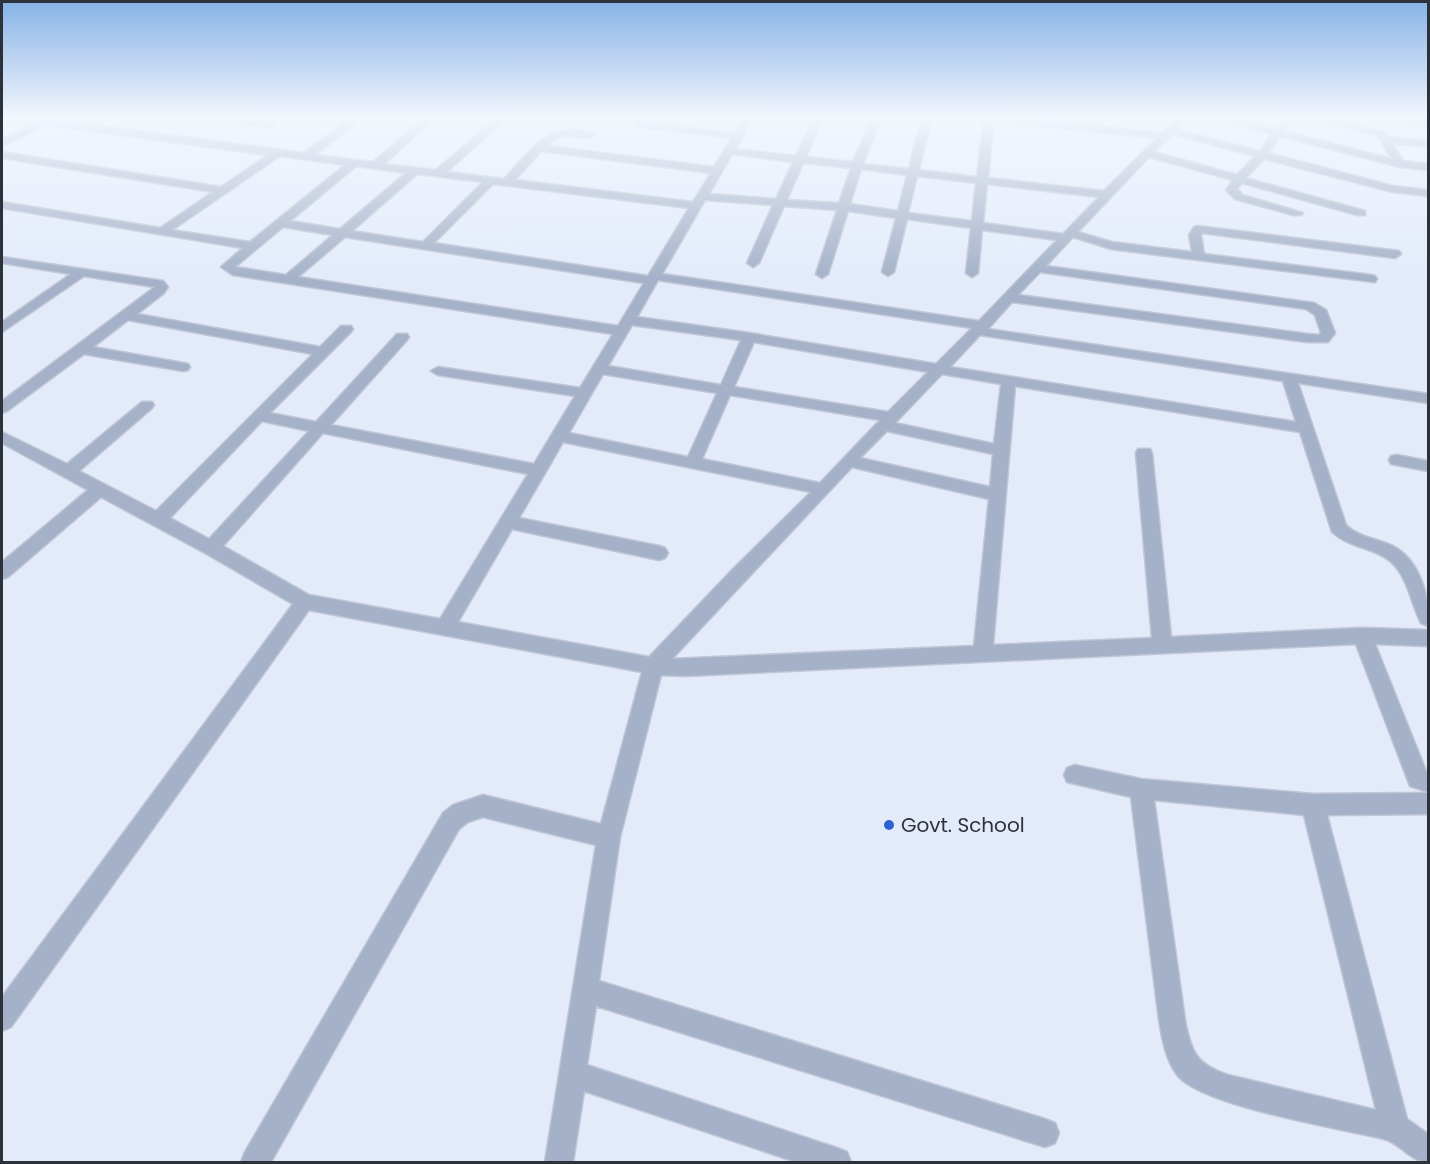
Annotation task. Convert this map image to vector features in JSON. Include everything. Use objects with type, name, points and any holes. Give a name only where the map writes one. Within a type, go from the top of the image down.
[{"type":"street","points":[[98,170],[222,190]]},
{"type":"street","points":[[163,231],[252,170]]},
{"type":"street","points":[[345,170],[250,246],[227,269],[625,325],[749,337],[1305,428]]},
{"type":"street","points":[[289,279],[415,170]]},
{"type":"street","points":[[418,170],[507,182],[699,201],[780,202],[845,207],[1371,279]]},
{"type":"street","points":[[439,173],[442,170]]},
{"type":"street","points":[[507,182],[518,170]]},
{"type":"street","points":[[445,627],[717,171],[712,170]]},
{"type":"street","points":[[753,263],[793,170]]},
{"type":"street","points":[[822,274],[856,170]]},
{"type":"street","points":[[897,170],[1107,195]]},
{"type":"street","points":[[972,273],[982,170]]},
{"type":"street","points":[[559,1162],[609,837],[653,666],[738,575],[824,489],[848,461],[980,328],[1131,170]]},
{"type":"street","points":[[1208,170],[1361,213]]},
{"type":"street","points":[[1247,170],[1231,190],[1235,195],[1297,213]]},
{"type":"street","points":[[1321,170],[1393,189],[1428,193]]},
{"type":"street","points":[[888,273],[913,172]]},
{"type":"street","points":[[425,246],[490,180]]},
{"type":"street","points":[[2,205],[250,246]]},
{"type":"street","points":[[278,223],[653,278],[1428,398]]},
{"type":"street","points":[[1199,257],[1195,235],[1198,229],[1395,254]]},
{"type":"street","points":[[2,260],[159,284],[162,287],[2,408]]},
{"type":"street","points":[[1009,298],[1307,338],[1323,339],[1328,333],[1321,314],[1309,306],[1037,268]]},
{"type":"street","points":[[2,328],[82,272]]},
{"type":"street","points":[[126,316],[323,352]]},
{"type":"street","points":[[158,520],[346,329]]},
{"type":"street","points":[[211,548],[402,337]]},
{"type":"street","points":[[693,463],[749,337]]},
{"type":"street","points":[[82,349],[183,367]]},
{"type":"street","points":[[598,369],[726,389],[887,421],[1002,451]]},
{"type":"street","points":[[438,371],[584,393]]},
{"type":"street","points":[[1289,377],[1338,528],[1347,536],[1382,548],[1401,560],[1428,618]]},
{"type":"street","points":[[983,654],[1008,381]]},
{"type":"street","points":[[68,472],[147,405]]},
{"type":"street","points":[[259,416],[538,470]]},
{"type":"street","points":[[2,436],[211,548],[305,602],[653,666],[685,668],[1362,636],[1428,638]]},
{"type":"street","points":[[558,436],[824,489]]},
{"type":"street","points":[[1144,453],[1162,646]]},
{"type":"street","points":[[1397,460],[1428,466]]},
{"type":"street","points":[[848,461],[998,495]]},
{"type":"street","points":[[2,572],[100,489]]},
{"type":"street","points":[[507,522],[658,553]]},
{"type":"street","points":[[2,1018],[305,602]]},
{"type":"street","points":[[1075,775],[1141,789],[1313,805],[1425,793],[1362,636]]},
{"type":"street","points":[[1141,789],[1172,1020],[1178,1050],[1186,1067],[1201,1080],[1228,1089],[1395,1128],[1428,1150]]},
{"type":"street","points":[[1313,805],[1395,1128]]},
{"type":"street","points":[[255,1162],[451,821],[461,813],[483,806],[609,837]]},
{"type":"street","points":[[586,990],[1045,1133]]},
{"type":"street","points":[[573,1074],[795,1156],[837,1162]]},
{"type":"place","name":"Govt. School","points":[[889,825]]}]
